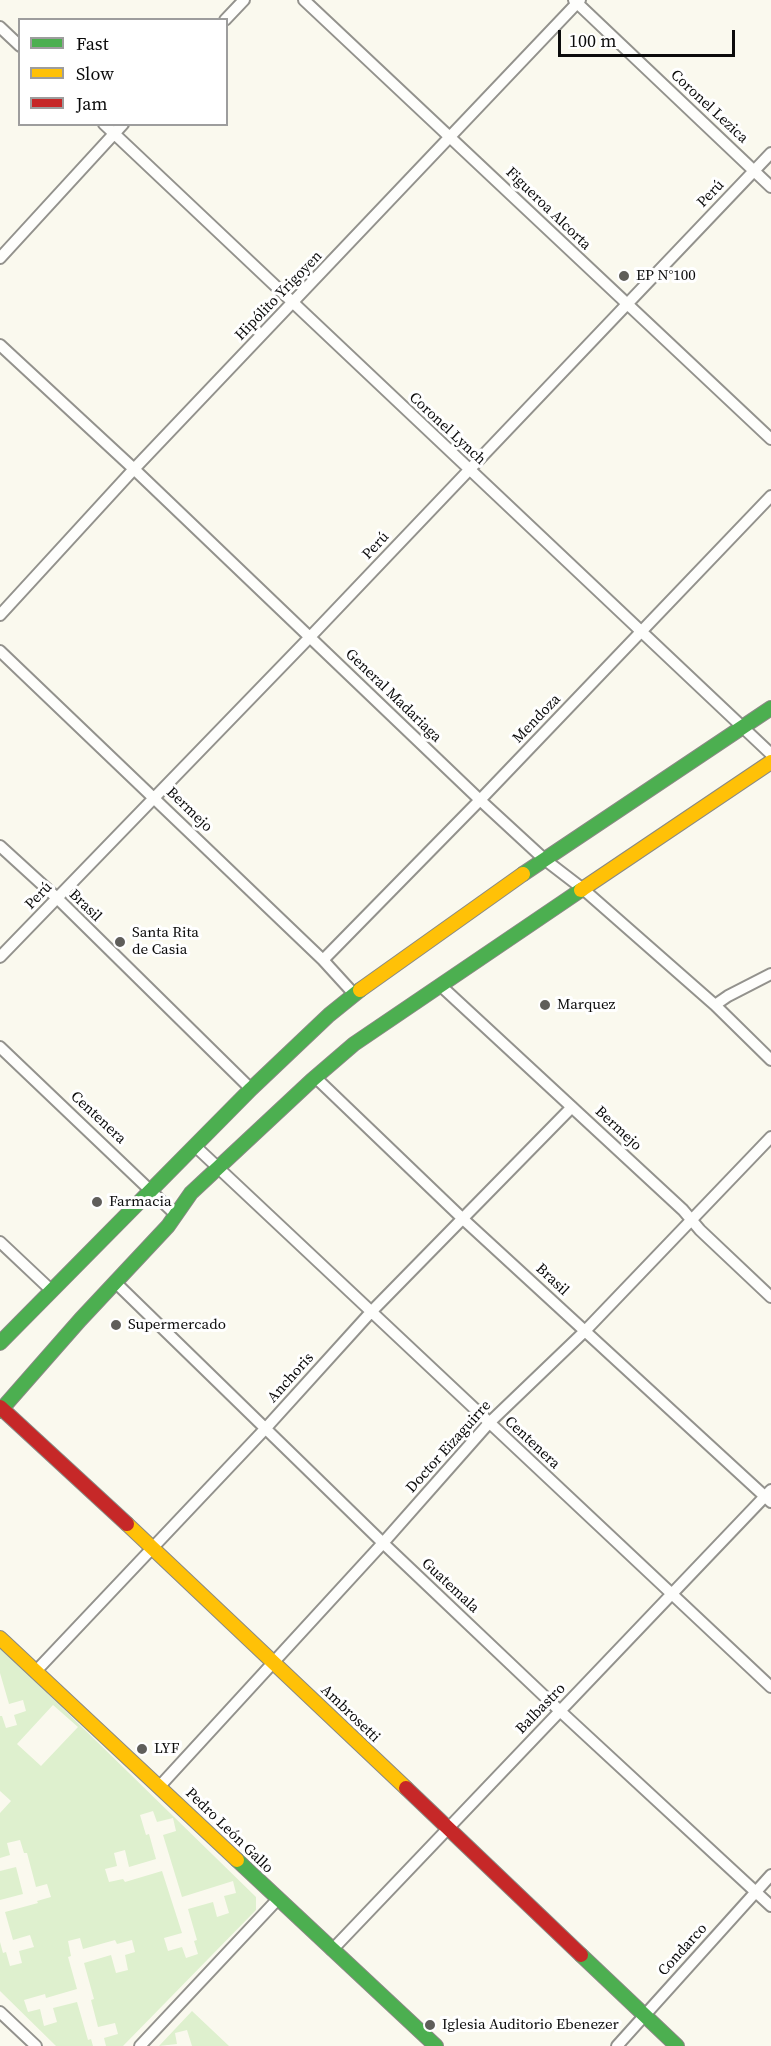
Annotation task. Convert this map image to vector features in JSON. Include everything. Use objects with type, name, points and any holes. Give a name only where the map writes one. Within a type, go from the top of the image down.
[{"type":"main road","points":[[0,1343],[251,1089],[354,994],[544,859],[771,708]]},
{"type":"main road","points":[[1,1408],[168,1226],[174,1213],[315,1077],[354,1044],[771,762]]},
{"type":"main road","name":"Ambrosetti","points":[[1,1408],[152,1547],[677,2046]]},
{"type":"main road","name":"Pedro León Gallo","points":[[0,1638],[436,2046]]},
{"type":"street","points":[[227,18],[244,0]]},
{"type":"street","name":"Figueroa Alcorta","points":[[304,0],[771,439]]},
{"type":"street","name":"Hipólito Yrigoyen","points":[[0,615],[577,1]]},
{"type":"street","name":"Coronel Lezica","points":[[577,1],[771,187]]},
{"type":"street","points":[[0,27],[18,44]]},
{"type":"street","name":"Coronel Lynch","points":[[106,126],[771,754]]},
{"type":"street","points":[[0,258],[121,126]]},
{"type":"street","name":"Perú","points":[[0,957],[310,637],[771,153]]},
{"type":"street","name":"General Madariaga","points":[[0,345],[480,800],[544,859],[583,889],[715,1005],[771,1060]]},
{"type":"street","name":"Mendoza","points":[[323,960],[480,800],[771,496]]},
{"type":"street","name":"Bermejo","points":[[0,651],[323,960],[354,994]]},
{"type":"street","name":"Brasil","points":[[0,846],[57,898],[251,1089]]},
{"type":"street","points":[[715,1005],[771,974]]},
{"type":"street","name":"Bermejo","points":[[441,986],[683,1210],[771,1297]]},
{"type":"street","name":"Centenera","points":[[0,1047],[174,1213]]},
{"type":"street","name":"Brasil","points":[[315,1077],[463,1219],[769,1496]]},
{"type":"street","name":"Anchoris","points":[[36,1671],[265,1429],[371,1312],[572,1107]]},
{"type":"street","name":"Doctor Eizaguirre","points":[[159,1787],[383,1544],[489,1423],[585,1331],[771,1137]]},
{"type":"street","name":"Centenera","points":[[195,1146],[771,1687]]},
{"type":"street","points":[[0,1242],[51,1290]]},
{"type":"street","name":"Guatemala","points":[[115,1282],[383,1544],[771,1906]]},
{"type":"street","name":"Balbastro","points":[[332,1950],[671,1593],[769,1496]]},
{"type":"street","name":"Condarco","points":[[617,2046],[771,1875]]},
{"type":"street","points":[[140,2046],[278,1900]]},
{"type":"street","points":[[0,2012],[36,2046]]},
{"type":"green space","points":[[0,1647],[256,1897],[256,1910],[123,2046],[106,2046],[104,2038],[118,2034],[115,2023],[98,2027],[91,2000],[94,1999],[84,1963],[111,1955],[116,1973],[128,1970],[125,1955],[135,1952],[132,1940],[117,1944],[115,1940],[83,1949],[80,1938],[68,1941],[71,1956],[68,1957],[77,1989],[46,1998],[45,1994],[24,2000],[28,2012],[40,2009],[44,2026],[57,2022],[53,2008],[77,2002],[88,2040],[91,2039],[93,2046],[56,2046],[0,1991],[0,1942],[10,1966],[22,1963],[19,1951],[34,1947],[30,1935],[13,1940],[5,1912],[51,1897],[47,1884],[36,1887],[27,1853],[24,1853],[20,1840],[7,1843],[10,1855],[0,1858],[0,1813],[11,1801],[0,1791],[0,1716],[6,1728],[17,1725],[14,1715],[26,1711],[23,1700],[9,1704],[0,1673]],"holes":[[[53,1705],[78,1727],[41,1766],[17,1744]],[[153,1811],[157,1822],[173,1818],[176,1831],[163,1835],[182,1897],[233,1881],[236,1893],[224,1896],[229,1913],[217,1917],[213,1902],[188,1909],[197,1940],[194,1941],[198,1954],[186,1958],[182,1947],[168,1951],[164,1938],[182,1933],[162,1871],[125,1882],[123,1879],[109,1882],[105,1869],[117,1866],[114,1853],[125,1850],[129,1867],[156,1859],[149,1834],[146,1835],[140,1815]]]},
{"type":"green space","points":[[16,1867],[23,1894],[0,1900],[0,1871]]},
{"type":"green space","points":[[192,2011],[229,2046],[192,2046],[187,2030],[175,2033],[177,2044],[159,2046]]},
{"type":"traffic: fast","points":[[523,874],[771,708]]},
{"type":"traffic: fast","points":[[0,1411],[80,1320],[168,1226],[191,1193],[311,1081],[354,1044],[581,890]]},
{"type":"traffic: fast","points":[[0,1343],[251,1089],[329,1015],[360,990]]},
{"type":"traffic: fast","points":[[237,1860],[436,2046]]},
{"type":"traffic: fast","points":[[581,1955],[677,2046]]},
{"type":"traffic: slow","points":[[581,890],[771,762]]},
{"type":"traffic: slow","points":[[360,990],[523,874]]},
{"type":"traffic: slow","points":[[127,1524],[406,1788]]},
{"type":"traffic: slow","points":[[0,1638],[237,1860]]},
{"type":"traffic: jam","points":[[0,1407],[127,1524]]},
{"type":"traffic: jam","points":[[406,1788],[581,1955]]},
{"type":"place","name":"EP N°100","points":[[624,276]]},
{"type":"place","name":"Santa Rita de Casia","points":[[120,942]]},
{"type":"place","name":"Marquez","points":[[545,1005]]},
{"type":"place","name":"Farmacia","points":[[97,1202]]},
{"type":"place","name":"Supermercado","points":[[116,1325]]},
{"type":"place","name":"LYF","points":[[142,1749]]},
{"type":"place","name":"Iglesia Auditorio Ebenezer","points":[[430,2025]]}]
